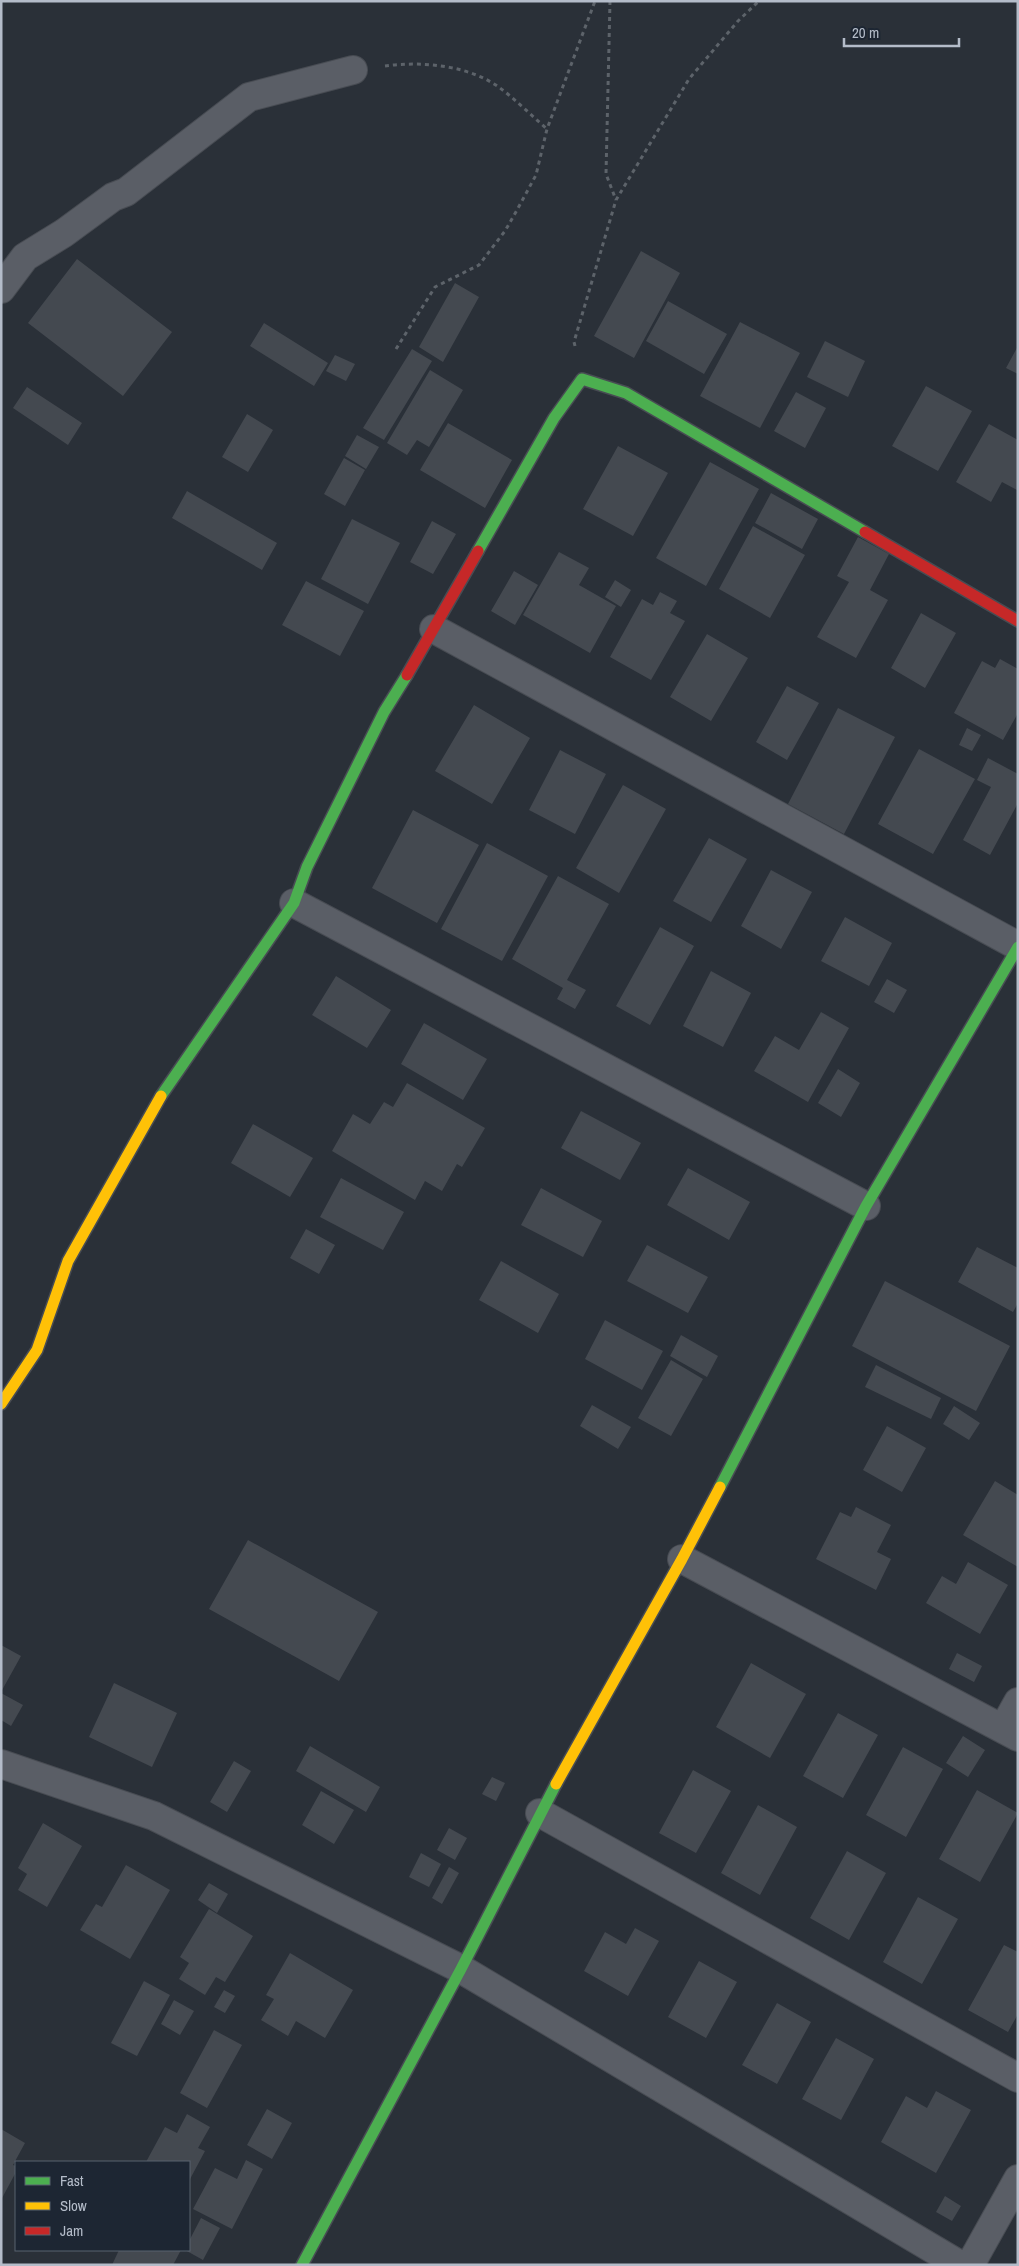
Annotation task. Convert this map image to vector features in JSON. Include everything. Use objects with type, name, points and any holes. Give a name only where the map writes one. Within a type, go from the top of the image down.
[{"type":"street","points":[[1,289],[25,257],[64,233],[113,197],[126,192],[249,97],[353,70]]},
{"type":"street","points":[[1,1404],[37,1350],[68,1261],[154,1106],[294,903],[307,868],[384,712],[434,630],[554,418],[582,379],[626,393],[1018,621]]},
{"type":"street","points":[[302,2265],[461,1969],[540,1813],[682,1559],[866,1206],[1018,947],[434,630]]},
{"type":"street","points":[[294,903],[866,1206]]},
{"type":"street","points":[[682,1559],[1010,1733],[1018,1702]]},
{"type":"street","points":[[1,1764],[154,1816],[461,1969],[960,2265]]},
{"type":"street","points":[[540,1813],[1018,2078]]},
{"type":"street","points":[[970,2265],[1018,2179]]},
{"type":"path","points":[[396,349],[435,288],[479,266],[505,231],[536,175],[547,129],[595,1]]},
{"type":"path","points":[[610,1],[606,174],[616,200]]},
{"type":"path","points":[[582,379],[574,342],[616,200],[689,79],[738,21],[759,1]]},
{"type":"path","points":[[353,70],[410,63],[464,70],[498,87],[547,129]]},
{"type":"building","points":[[641,251],[680,273],[634,358],[594,336]]},
{"type":"building","points":[[77,259],[172,332],[123,396],[28,323]]},
{"type":"building","points":[[455,283],[479,297],[443,362],[419,347]]},
{"type":"building","points":[[668,301],[727,334],[704,374],[646,341]]},
{"type":"building","points":[[740,322],[800,353],[760,428],[700,396]]},
{"type":"building","points":[[264,323],[328,363],[314,386],[250,346]]},
{"type":"building","points":[[825,341],[865,361],[848,397],[807,377]]},
{"type":"building","points":[[1018,346],[1018,374],[1006,368]]},
{"type":"building","points":[[412,349],[432,361],[384,440],[363,428]]},
{"type":"building","points":[[335,355],[355,364],[346,381],[326,371]]},
{"type":"building","points":[[430,370],[463,390],[429,447],[417,440],[407,455],[387,443]]},
{"type":"building","points":[[926,386],[972,411],[938,471],[892,446]]},
{"type":"building","points":[[27,387],[82,423],[68,445],[13,408]]},
{"type":"building","points":[[796,392],[826,408],[805,448],[774,431]]},
{"type":"building","points":[[247,414],[273,430],[248,472],[222,457]]},
{"type":"building","points":[[448,423],[512,460],[485,508],[420,470]]},
{"type":"building","points":[[989,424],[1018,440],[1018,488],[1017,490],[1002,482],[991,502],[956,482]]},
{"type":"building","points":[[357,435],[379,447],[366,469],[345,456]]},
{"type":"building","points":[[618,446],[668,473],[633,536],[583,509]]},
{"type":"building","points":[[344,458],[365,470],[345,506],[324,494]]},
{"type":"building","points":[[710,462],[759,489],[706,586],[656,558]]},
{"type":"building","points":[[187,491],[277,543],[262,570],[172,518]]},
{"type":"building","points":[[771,493],[818,519],[802,549],[755,523]]},
{"type":"building","points":[[352,519],[400,543],[368,604],[321,579]]},
{"type":"building","points":[[432,521],[456,534],[433,574],[410,562]]},
{"type":"building","points":[[753,526],[805,555],[770,618],[719,589]]},
{"type":"building","points":[[858,537],[889,554],[870,590],[888,600],[856,658],[817,637],[849,582],[837,576]]},
{"type":"building","points":[[559,552],[589,568],[579,585],[616,606],[590,653],[523,615]]},
{"type":"building","points":[[514,571],[538,585],[515,625],[491,611]]},
{"type":"building","points":[[615,580],[631,590],[621,607],[605,597]]},
{"type":"building","points":[[306,581],[364,611],[340,656],[282,625]]},
{"type":"building","points":[[660,592],[677,601],[670,613],[685,621],[651,680],[610,657],[642,599],[653,605]]},
{"type":"building","points":[[921,613],[956,633],[925,688],[891,668]]},
{"type":"building","points":[[707,634],[748,658],[711,721],[670,697]]},
{"type":"building","points":[[1000,659],[1018,669],[1018,713],[1003,740],[954,713],[982,661],[995,668]]},
{"type":"building","points":[[787,686],[819,703],[787,760],[756,742]]},
{"type":"building","points":[[474,705],[530,738],[492,804],[435,771]]},
{"type":"building","points":[[838,708],[895,737],[844,834],[788,804]]},
{"type":"building","points":[[967,728],[981,735],[972,751],[959,745]]},
{"type":"building","points":[[919,749],[975,779],[933,854],[878,824]]},
{"type":"building","points":[[560,750],[606,774],[575,834],[529,810]]},
{"type":"building","points":[[988,758],[1018,774],[1018,803],[990,855],[963,840],[991,787],[977,780]]},
{"type":"building","points":[[623,785],[666,809],[619,893],[576,868]]},
{"type":"building","points":[[413,810],[479,845],[437,923],[372,888]]},
{"type":"building","points":[[709,838],[747,859],[711,922],[673,901]]},
{"type":"building","points":[[487,843],[548,876],[502,961],[441,929]]},
{"type":"building","points":[[771,870],[812,892],[781,949],[741,926]]},
{"type":"building","points":[[558,876],[609,904],[567,980],[586,990],[575,1009],[557,999],[563,988],[512,959]]},
{"type":"building","points":[[845,917],[892,943],[869,986],[821,961]]},
{"type":"building","points":[[660,927],[694,946],[650,1025],[616,1006]]},
{"type":"building","points":[[711,971],[751,993],[723,1047],[683,1026]]},
{"type":"building","points":[[336,976],[391,1010],[367,1048],[312,1015]]},
{"type":"building","points":[[887,979],[907,990],[894,1013],[874,1002]]},
{"type":"building","points":[[821,1012],[849,1028],[808,1102],[754,1071],[775,1036],[799,1050]]},
{"type":"building","points":[[424,1023],[487,1059],[463,1100],[401,1064]]},
{"type":"building","points":[[838,1069],[860,1083],[841,1117],[818,1103]]},
{"type":"building","points":[[407,1083],[485,1128],[462,1167],[457,1164],[442,1191],[425,1181],[415,1200],[332,1151],[353,1114],[370,1124],[384,1102],[393,1107]]},
{"type":"building","points":[[581,1111],[641,1143],[620,1180],[561,1148]]},
{"type":"building","points":[[253,1124],[313,1158],[290,1197],[231,1163]]},
{"type":"building","points":[[688,1168],[750,1202],[729,1240],[667,1205]]},
{"type":"building","points":[[341,1178],[404,1212],[383,1250],[320,1217]]},
{"type":"building","points":[[541,1188],[602,1221],[583,1257],[521,1225]]},
{"type":"building","points":[[306,1229],[335,1245],[319,1274],[290,1258]]},
{"type":"building","points":[[647,1245],[708,1277],[688,1313],[627,1281]]},
{"type":"building","points":[[977,1247],[1018,1268],[1018,1303],[1013,1312],[958,1282]]},
{"type":"building","points":[[501,1261],[559,1294],[538,1333],[479,1300]]},
{"type":"building","points":[[885,1281],[1010,1346],[976,1411],[852,1346]]},
{"type":"building","points":[[605,1320],[663,1351],[642,1390],[585,1359]]},
{"type":"building","points":[[681,1335],[718,1356],[707,1377],[670,1356]]},
{"type":"building","points":[[671,1360],[703,1379],[671,1436],[638,1418]]},
{"type":"building","points":[[876,1365],[941,1398],[931,1419],[865,1387]]},
{"type":"building","points":[[592,1405],[631,1427],[618,1449],[580,1426]]},
{"type":"building","points":[[954,1406],[980,1423],[969,1440],[943,1424]]},
{"type":"building","points":[[887,1426],[926,1448],[902,1492],[863,1470]]},
{"type":"building","points":[[995,1481],[1018,1495],[1018,1567],[963,1535]]},
{"type":"building","points":[[856,1507],[891,1525],[877,1552],[891,1559],[876,1590],[816,1559],[840,1512],[851,1517]]},
{"type":"building","points":[[248,1540],[378,1612],[339,1681],[209,1609]]},
{"type":"building","points":[[968,1562],[1008,1585],[980,1634],[926,1603],[942,1576],[956,1584]]},
{"type":"building","points":[[1,1645],[21,1656],[1,1692]]},
{"type":"building","points":[[957,1653],[982,1666],[974,1682],[949,1669]]},
{"type":"building","points":[[751,1663],[806,1694],[770,1758],[716,1727]]},
{"type":"building","points":[[114,1683],[177,1713],[152,1767],[89,1737]]},
{"type":"building","points":[[1,1693],[23,1705],[11,1726],[1,1720]]},
{"type":"building","points":[[838,1713],[878,1735],[843,1798],[803,1776]]},
{"type":"building","points":[[963,1736],[985,1750],[968,1777],[946,1763]]},
{"type":"building","points":[[310,1746],[380,1787],[366,1812],[296,1771]]},
{"type":"building","points":[[903,1747],[943,1769],[906,1837],[866,1815]]},
{"type":"building","points":[[234,1761],[251,1771],[227,1812],[210,1802]]},
{"type":"building","points":[[693,1770],[731,1791],[696,1853],[659,1833]]},
{"type":"building","points":[[492,1777],[505,1783],[496,1801],[482,1794]]},
{"type":"building","points":[[977,1790],[1018,1813],[980,1882],[939,1859]]},
{"type":"building","points":[[321,1791],[354,1810],[334,1844],[302,1825]]},
{"type":"building","points":[[758,1805],[797,1827],[760,1895],[721,1873]]},
{"type":"building","points":[[43,1823],[82,1846],[47,1907],[18,1890],[27,1874],[18,1868]]},
{"type":"building","points":[[449,1828],[467,1838],[455,1860],[437,1850]]},
{"type":"building","points":[[847,1851],[886,1873],[849,1940],[810,1918]]},
{"type":"building","points":[[421,1853],[441,1864],[429,1887],[409,1877]]},
{"type":"building","points":[[126,1865],[170,1890],[130,1959],[80,1930],[96,1904],[102,1907]]},
{"type":"building","points":[[449,1867],[459,1873],[442,1904],[432,1898]]},
{"type":"building","points":[[209,1883],[228,1894],[217,1913],[198,1900]]},
{"type":"building","points":[[918,1897],[958,1919],[922,1984],[883,1962]]},
{"type":"building","points":[[209,1909],[253,1936],[225,1982],[216,1977],[205,1995],[179,1979],[189,1963],[180,1957]]},
{"type":"building","points":[[635,1928],[659,1941],[628,1996],[584,1971],[605,1932],[626,1944]]},
{"type":"building","points":[[1004,1945],[1018,1952],[1018,2014],[1008,2032],[968,2010]]},
{"type":"building","points":[[290,1953],[353,1990],[325,2038],[296,2021],[288,2036],[261,2020],[274,1999],[266,1995]]},
{"type":"building","points":[[699,1961],[737,1982],[706,2038],[668,2017]]},
{"type":"building","points":[[144,1981],[170,1995],[137,2056],[111,2043]]},
{"type":"building","points":[[224,1990],[235,1996],[225,2013],[214,2007]]},
{"type":"building","points":[[174,2000],[194,2011],[180,2035],[161,2024]]},
{"type":"building","points":[[777,2003],[811,2022],[777,2084],[742,2065]]},
{"type":"building","points":[[214,2030],[242,2045],[207,2108],[180,2093]]},
{"type":"building","points":[[836,2038],[874,2059],[841,2120],[802,2099]]},
{"type":"building","points":[[936,2091],[971,2110],[936,2173],[881,2142],[906,2096],[927,2108]]},
{"type":"building","points":[[267,2109],[292,2123],[272,2159],[247,2145]]},
{"type":"building","points":[[187,2114],[210,2127],[198,2148],[205,2151],[190,2179],[190,2161],[147,2161],[165,2127],[177,2133]]},
{"type":"building","points":[[1,2129],[25,2143],[13,2165],[15,2166],[15,2174],[1,2200]]},
{"type":"building","points":[[246,2160],[263,2169],[232,2229],[193,2209],[215,2168],[237,2179]]},
{"type":"building","points":[[945,2196],[961,2206],[952,2221],[936,2212]]},
{"type":"building","points":[[201,2218],[220,2228],[203,2260],[187,2251],[190,2251],[190,2239]]},
{"type":"building","points":[[119,2251],[180,2251],[173,2265],[112,2265]]},
{"type":"traffic: fast","points":[[478,551],[554,418],[582,379],[626,393],[865,532]]},
{"type":"traffic: fast","points":[[161,1096],[294,903],[307,867],[384,712],[407,675]]},
{"type":"traffic: fast","points":[[720,1487],[866,1206],[1018,947]]},
{"type":"traffic: fast","points":[[302,2265],[461,1969],[556,1784]]},
{"type":"traffic: slow","points":[[1,1404],[37,1350],[68,1261],[161,1096]]},
{"type":"traffic: slow","points":[[556,1784],[682,1559],[720,1487]]},
{"type":"traffic: jam","points":[[865,532],[1018,621]]},
{"type":"traffic: jam","points":[[407,675],[478,551]]}]
